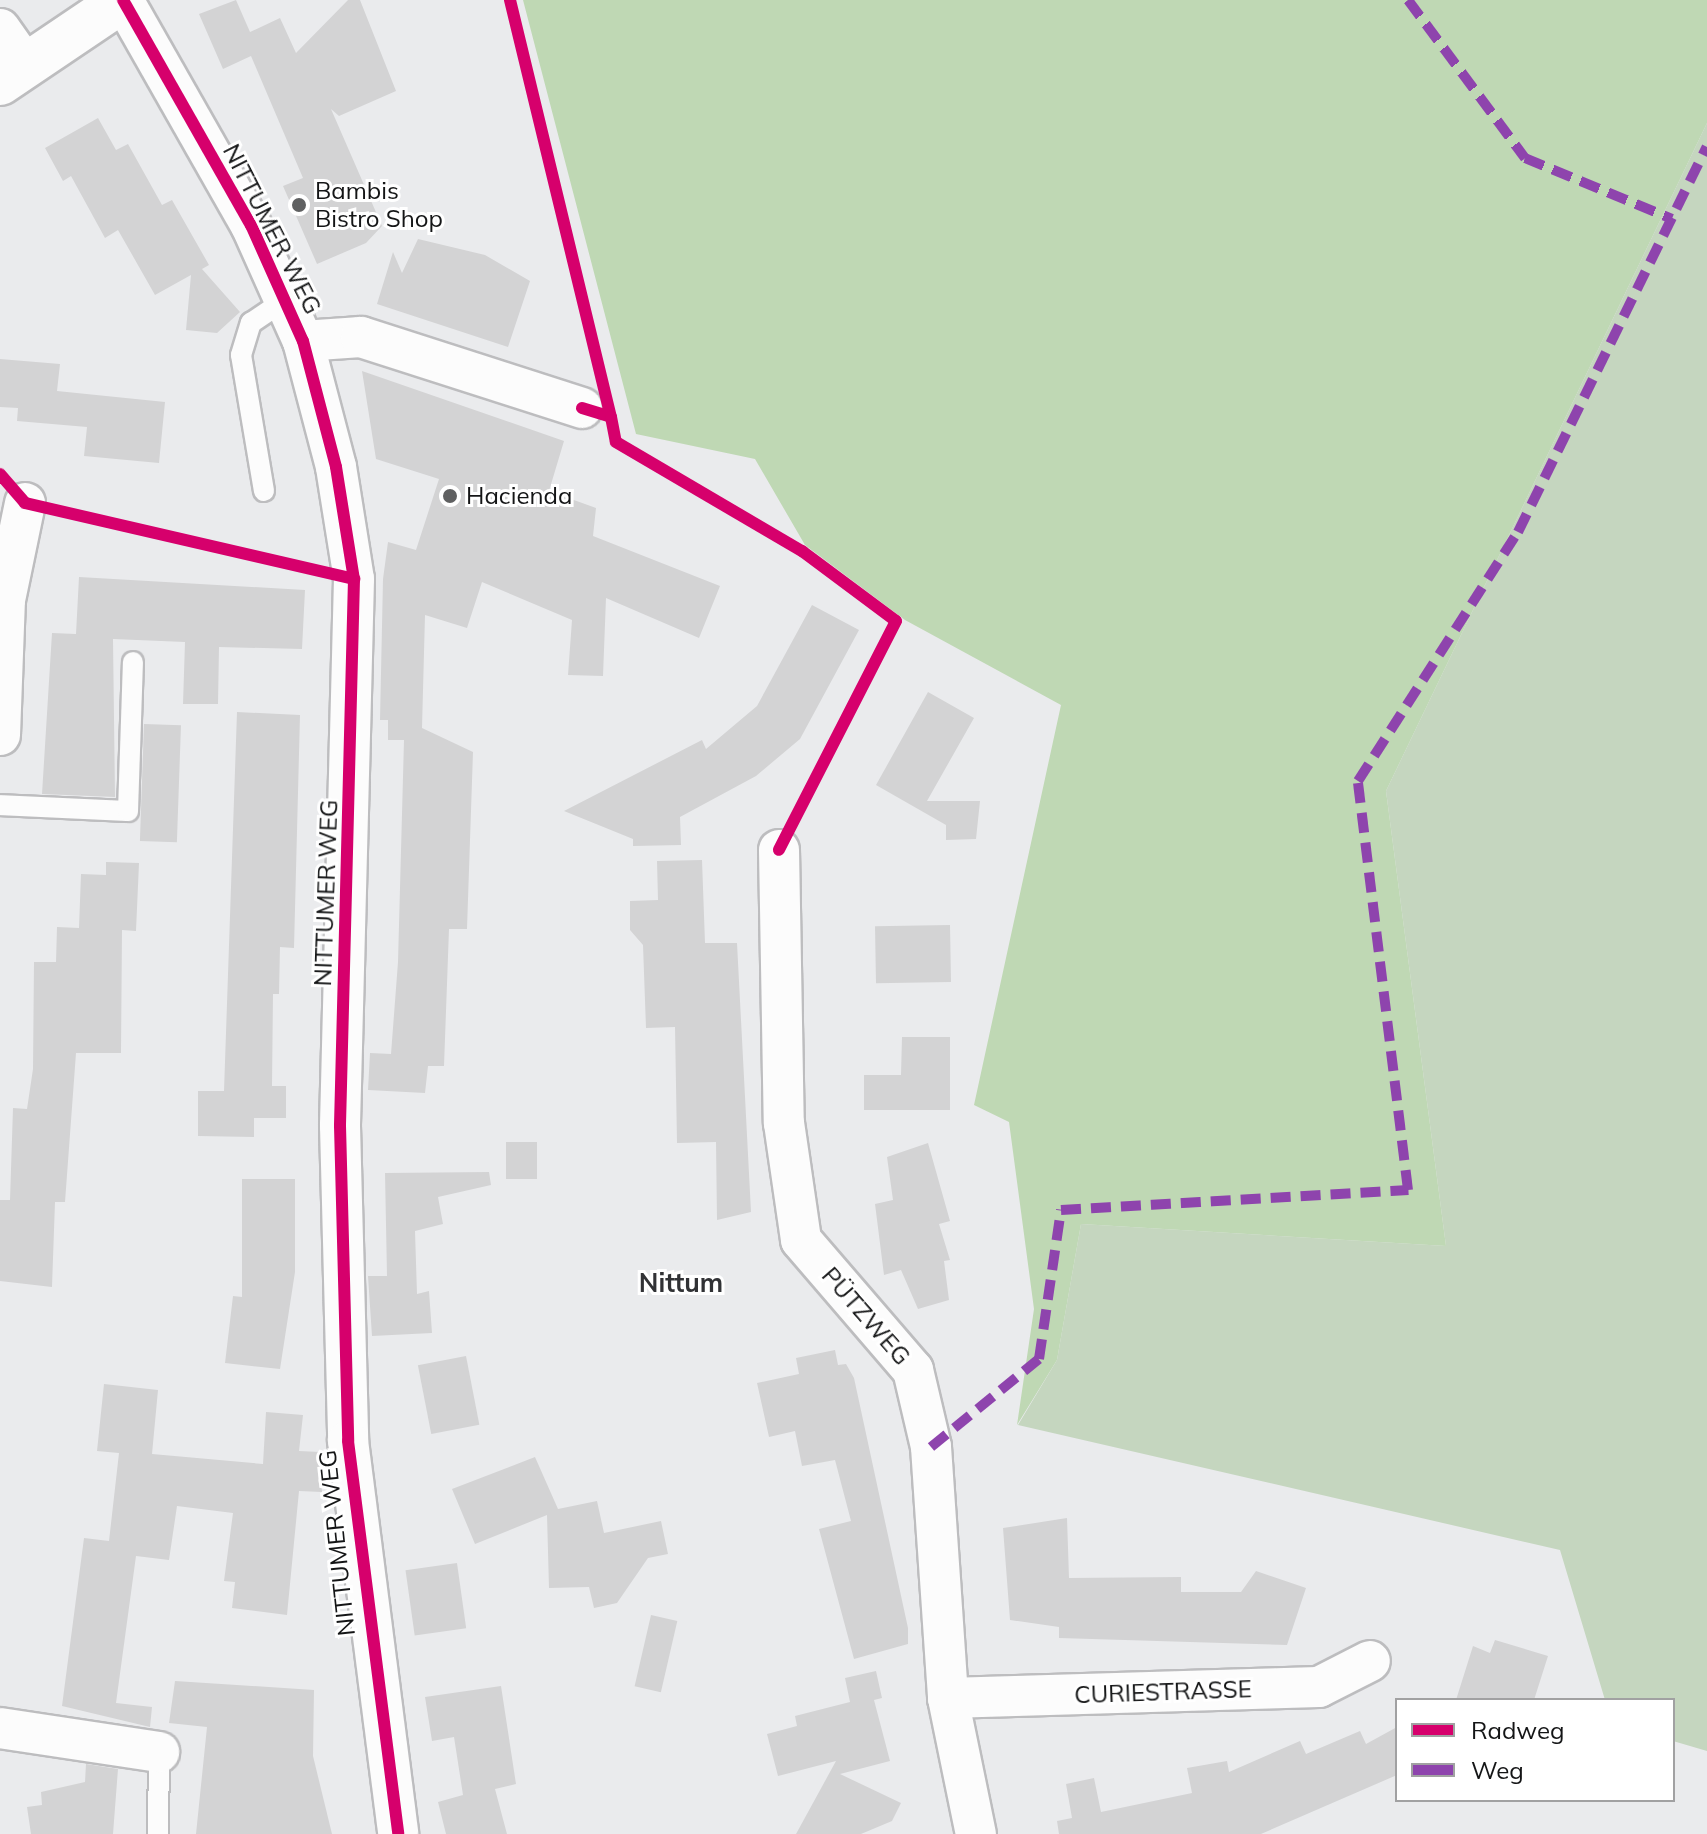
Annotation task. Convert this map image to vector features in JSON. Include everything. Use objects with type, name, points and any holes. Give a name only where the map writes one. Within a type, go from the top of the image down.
[{"type":"main road","points":[[13,74],[123,0]]},
{"type":"street","name":"NITTUMER WEG","points":[[123,0],[251,225],[303,341],[336,467],[354,579],[340,1126],[348,1441],[398,1834]]},
{"type":"street","points":[[0,29],[13,74]]},
{"type":"street","name":"NITTUMER WEG","points":[[303,341],[361,337],[582,408]]},
{"type":"street","points":[[0,735],[5,600],[25,503]]},
{"type":"street","name":"PÜTZWEG","points":[[779,850],[784,1123],[801,1240],[913,1370],[931,1447],[948,1698],[976,1834]]},
{"type":"street","name":"CURIESTRASSE","points":[[948,1698],[1319,1687],[1370,1661]]},
{"type":"street","points":[[0,1728],[159,1752]]},
{"type":"lane","points":[[264,491],[241,355],[251,323],[285,300]]},
{"type":"lane","points":[[0,805],[128,811],[133,662]]},
{"type":"lane","points":[[158,1834],[159,1752]]},
{"type":"green space","points":[[523,0],[1707,0],[1707,123],[1386,791],[1446,1246],[1081,1224],[1057,1360],[1017,1425],[1034,1309],[1009,1122],[974,1105],[1061,705],[905,620],[805,545],[755,459],[636,434]]},
{"type":"green space","points":[[1707,123],[1707,1751],[1675,1742],[1675,1698],[1604,1698],[1560,1550],[1018,1425],[1057,1360],[1081,1224],[1446,1246],[1386,791]]},
{"type":"building","points":[[236,0],[250,32],[280,18],[296,53],[348,0],[360,0],[396,91],[339,116],[331,109],[382,226],[366,243],[317,264],[283,186],[303,178],[251,56],[223,69],[199,14]]},
{"type":"building","points":[[98,118],[116,150],[128,144],[162,205],[172,200],[209,265],[202,269],[240,312],[217,333],[186,330],[191,275],[155,295],[118,230],[105,238],[71,176],[63,181],[45,148]]},
{"type":"building","points":[[418,239],[485,255],[530,281],[508,347],[377,304],[393,252],[402,273]]},
{"type":"building","points":[[0,359],[60,364],[57,391],[165,402],[159,463],[84,456],[87,427],[17,421],[18,408],[0,407]]},
{"type":"building","points":[[362,371],[564,441],[549,491],[596,508],[593,536],[720,586],[699,638],[606,598],[603,676],[568,675],[572,620],[482,582],[467,628],[425,615],[422,728],[473,752],[467,929],[449,929],[444,1066],[428,1066],[425,1093],[368,1090],[370,1053],[391,1054],[398,962],[404,740],[388,740],[388,720],[380,720],[383,579],[388,542],[416,550],[439,479],[376,459]]},
{"type":"building","points":[[79,577],[305,590],[302,649],[219,647],[218,704],[183,704],[185,642],[113,639],[115,797],[42,794],[52,633],[76,634]]},
{"type":"building","points":[[812,605],[859,630],[800,739],[756,776],[680,817],[681,845],[633,846],[633,839],[564,811],[702,740],[706,749],[757,706]]},
{"type":"building","points":[[928,692],[974,718],[927,801],[980,801],[976,839],[946,840],[946,825],[876,785]]},
{"type":"building","points":[[237,712],[300,715],[294,948],[280,947],[279,994],[273,994],[272,1086],[286,1086],[286,1118],[254,1118],[254,1137],[198,1136],[198,1091],[224,1091]]},
{"type":"building","points":[[144,724],[181,725],[177,842],[140,841]]},
{"type":"building","points":[[702,860],[705,943],[737,943],[751,1212],[717,1220],[716,1142],[677,1143],[675,1027],[646,1028],[643,945],[630,930],[630,901],[658,900],[657,861]]},
{"type":"building","points":[[106,862],[139,863],[136,931],[122,930],[121,1053],[76,1053],[65,1202],[55,1202],[52,1287],[0,1281],[0,1200],[10,1200],[13,1108],[27,1109],[33,1069],[34,962],[56,962],[57,927],[79,928],[81,874],[106,875]]},
{"type":"building","points":[[950,925],[951,982],[876,983],[875,926]]},
{"type":"building","points":[[902,1037],[950,1037],[950,1110],[864,1110],[864,1075],[901,1075]]},
{"type":"building","points":[[506,1142],[537,1142],[537,1179],[506,1179]]},
{"type":"building","points":[[928,1143],[950,1221],[939,1224],[950,1260],[944,1261],[949,1300],[918,1309],[901,1270],[884,1275],[875,1204],[893,1200],[887,1157]]},
{"type":"building","points":[[489,1172],[491,1185],[438,1197],[443,1224],[415,1231],[417,1294],[429,1291],[432,1333],[372,1336],[368,1276],[387,1276],[385,1173]]},
{"type":"building","points":[[242,1179],[295,1179],[295,1272],[280,1369],[225,1363],[233,1296],[242,1297]]},
{"type":"building","points":[[835,1350],[838,1365],[846,1364],[854,1378],[908,1628],[908,1644],[854,1659],[819,1529],[851,1521],[835,1460],[802,1466],[795,1431],[769,1437],[757,1383],[799,1374],[796,1358]]},
{"type":"building","points":[[466,1356],[479,1425],[431,1434],[418,1365]]},
{"type":"building","points":[[104,1384],[158,1390],[152,1454],[263,1464],[266,1412],[303,1415],[299,1451],[320,1452],[322,1492],[299,1491],[287,1615],[232,1608],[235,1582],[224,1581],[233,1513],[177,1506],[169,1560],[136,1556],[116,1703],[152,1707],[150,1727],[62,1706],[84,1538],[109,1541],[119,1453],[97,1451]]},
{"type":"building","points":[[535,1457],[558,1509],[597,1501],[604,1533],[661,1521],[668,1554],[648,1558],[617,1603],[594,1608],[589,1587],[549,1588],[547,1515],[475,1544],[452,1489]]},
{"type":"building","points":[[1067,1518],[1069,1578],[1181,1577],[1181,1592],[1241,1592],[1256,1571],[1306,1588],[1287,1645],[1059,1638],[1059,1627],[1010,1620],[1003,1528]]},
{"type":"building","points":[[457,1563],[466,1628],[415,1636],[406,1570]]},
{"type":"building","points":[[651,1615],[677,1621],[661,1692],[635,1686]]},
{"type":"building","points":[[1495,1640],[1548,1656],[1535,1698],[1457,1698],[1473,1646],[1490,1653]]},
{"type":"building","points":[[876,1671],[882,1698],[874,1700],[890,1761],[840,1774],[901,1803],[892,1821],[861,1834],[796,1834],[836,1761],[778,1776],[767,1734],[797,1726],[795,1716],[850,1702],[845,1678]]},
{"type":"building","points":[[175,1681],[314,1690],[313,1756],[332,1834],[196,1834],[207,1727],[169,1723]]},
{"type":"building","points":[[501,1686],[516,1784],[495,1789],[507,1834],[446,1834],[438,1802],[463,1795],[454,1737],[432,1741],[425,1697]]},
{"type":"building","points":[[1395,1728],[1395,1776],[1261,1834],[1059,1834],[1057,1821],[1072,1818],[1066,1784],[1094,1778],[1101,1812],[1192,1793],[1187,1768],[1227,1761],[1229,1772],[1300,1741],[1306,1754],[1360,1731],[1366,1744]]},
{"type":"building","points":[[86,1764],[118,1769],[113,1834],[31,1834],[27,1807],[42,1805],[41,1792],[85,1782]]},
{"type":"marked path","points":[[1408,0],[1525,158],[1672,219]]},
{"type":"marked path","points":[[931,1447],[1039,1359],[1061,1210],[1408,1190],[1358,781],[1518,532],[1707,147]]},
{"type":"cycle path","points":[[123,0],[251,225],[303,341],[336,467],[354,579],[340,1126],[348,1441],[398,1834]]},
{"type":"cycle path","points":[[510,0],[611,417]]},
{"type":"cycle path","points":[[582,408],[611,417],[616,442],[802,551],[896,621],[779,850]]},
{"type":"cycle path","points":[[0,474],[25,503],[354,579]]},
{"type":"place","name":"Bambis Bistro Shop","points":[[299,205]]},
{"type":"place","name":"Hacienda","points":[[450,496]]},
{"type":"district","name":"Nittum","points":[[681,1283]]}]
